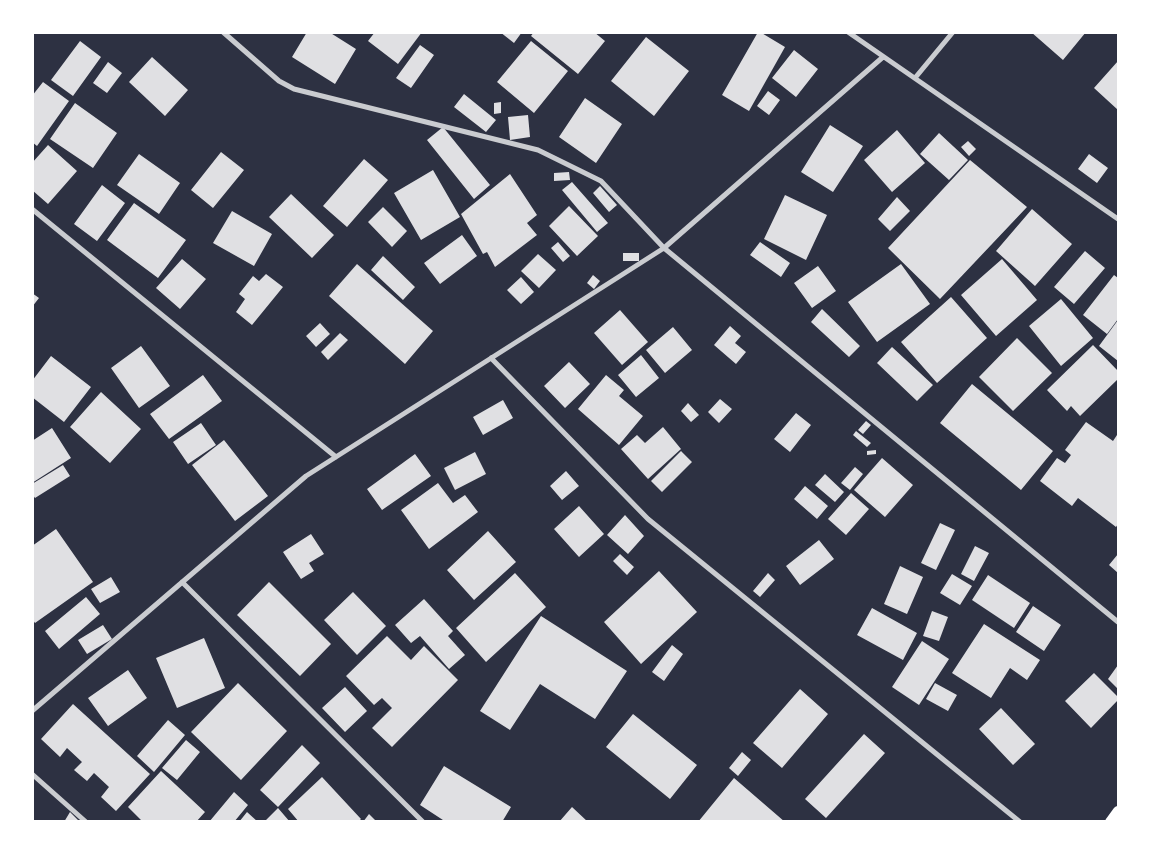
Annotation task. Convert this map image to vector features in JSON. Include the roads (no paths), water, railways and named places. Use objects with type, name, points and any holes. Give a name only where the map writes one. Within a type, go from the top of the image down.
[{"type":"main road","points":[[1110,822],[1118,811]]},
{"type":"street","points":[[223,32],[279,81],[294,89],[538,150],[601,181],[664,248],[1118,622]]},
{"type":"street","points":[[848,32],[1118,219]]},
{"type":"street","points":[[914,78],[953,32]]},
{"type":"street","points":[[32,710],[306,476],[664,248],[884,57]]},
{"type":"street","points":[[32,209],[336,457]]},
{"type":"street","points":[[491,358],[648,519],[1020,822]]},
{"type":"street","points":[[182,582],[423,822]]},
{"type":"street","points":[[32,774],[86,822]]}]
